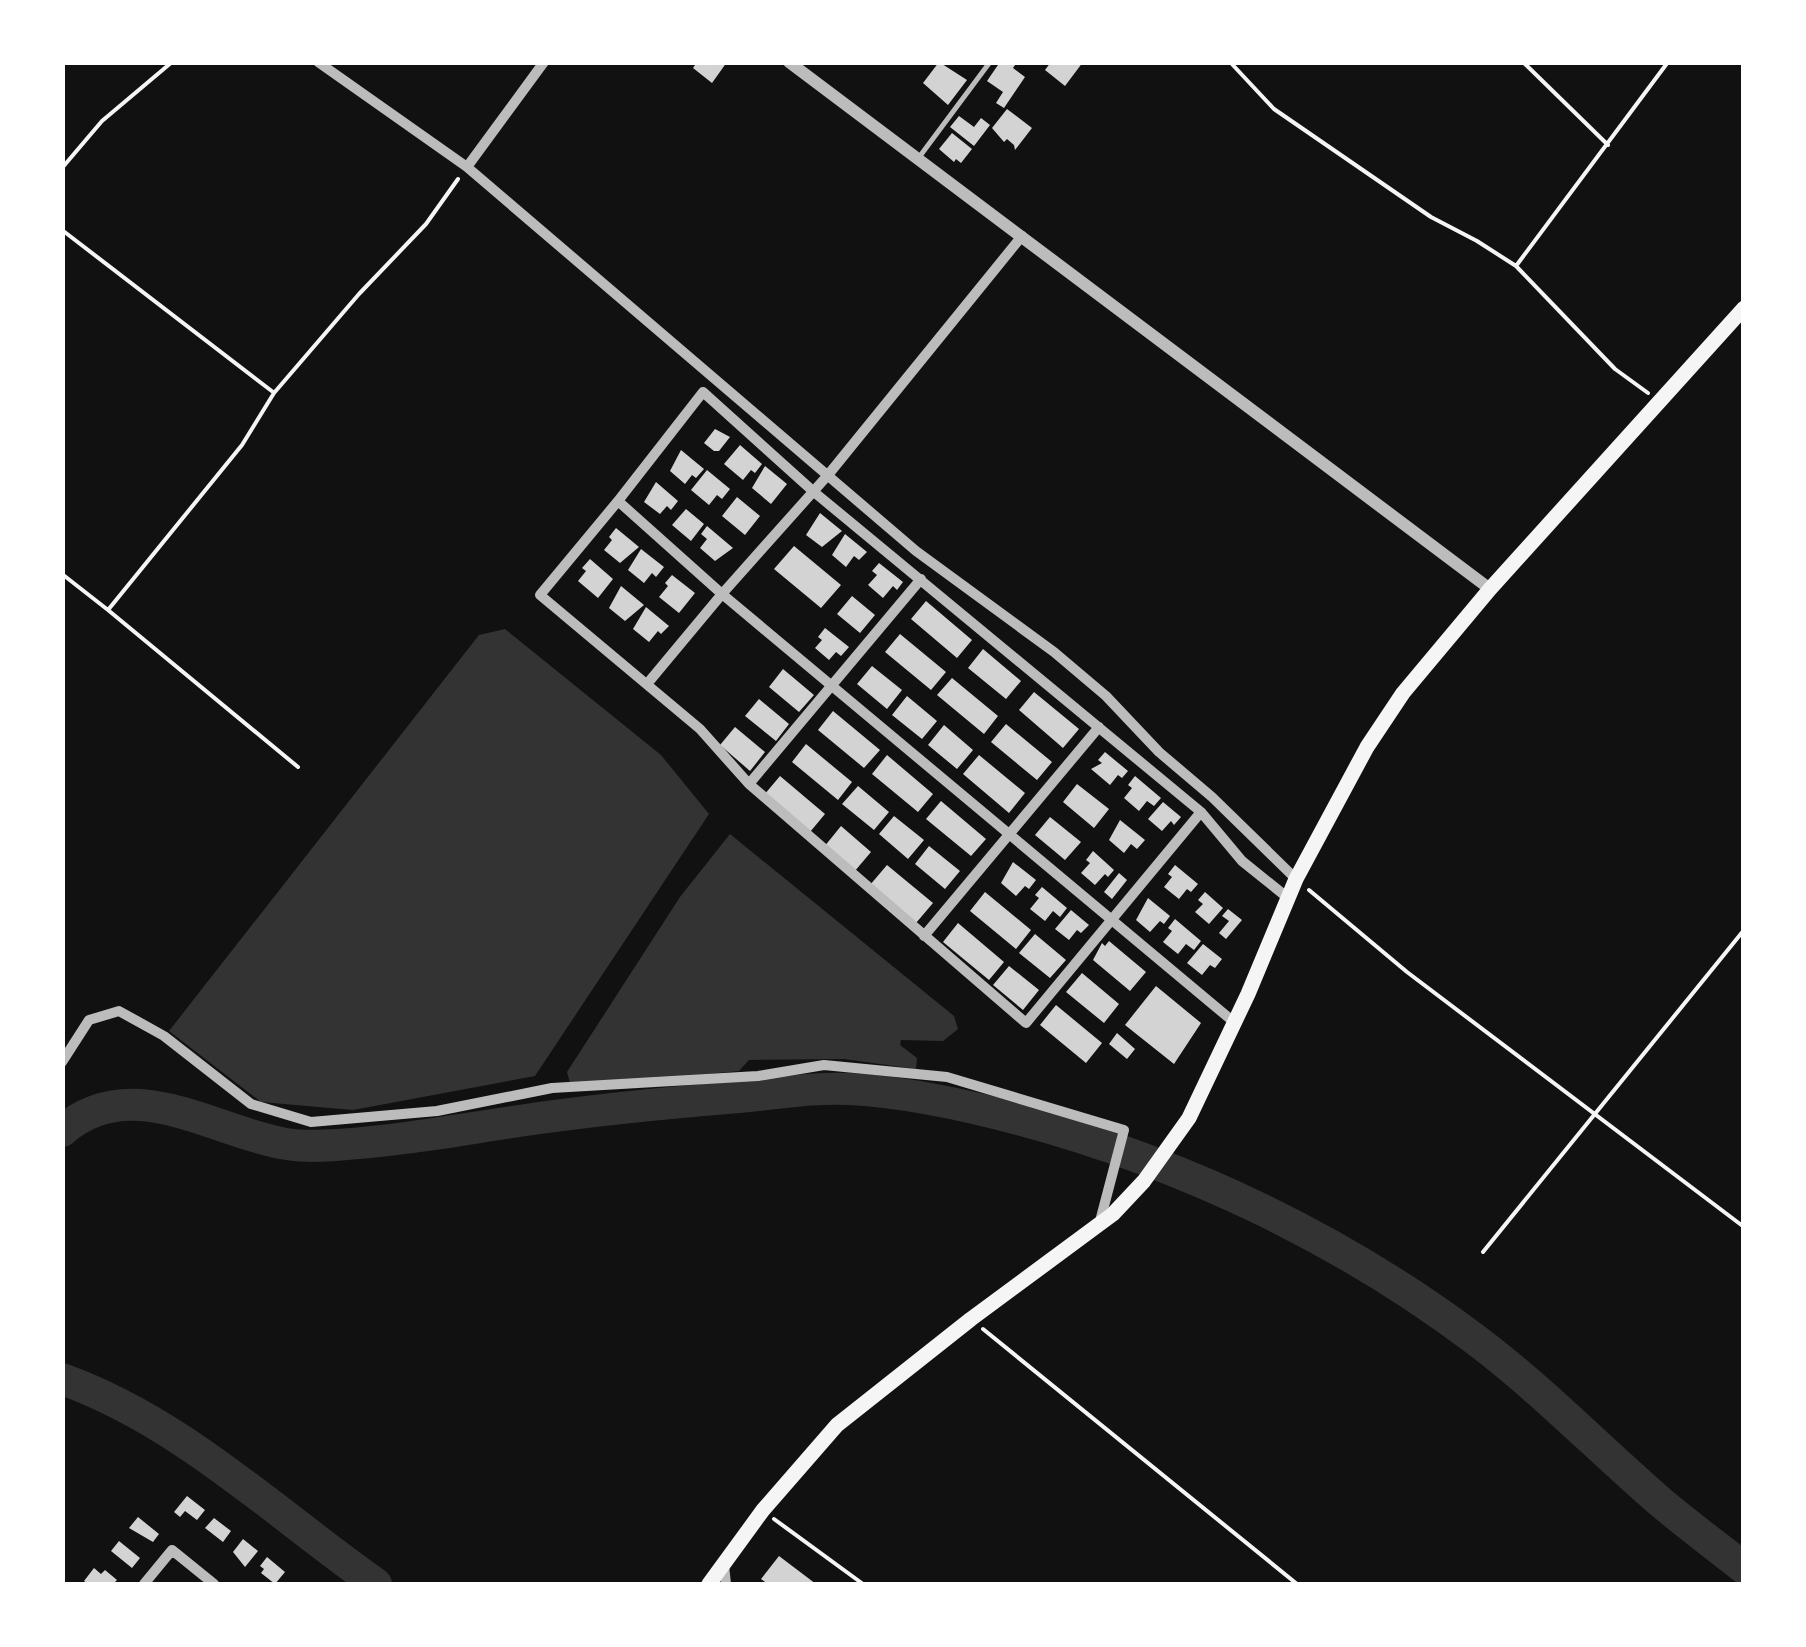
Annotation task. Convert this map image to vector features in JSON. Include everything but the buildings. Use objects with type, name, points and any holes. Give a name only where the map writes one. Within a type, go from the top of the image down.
[{"type":"main road","points":[[709,1584],[763,1510],[838,1425],[1113,1214],[1144,1181],[1189,1118],[1235,1023],[1296,880],[1366,747],[1403,694],[1490,589],[1744,308]]},
{"type":"street","points":[[318,62],[466,166],[916,551],[1054,652],[1106,696],[1159,752],[1296,880]]},
{"type":"street","points":[[466,166],[544,62]]},
{"type":"street","points":[[789,62],[1490,589]]},
{"type":"street","points":[[647,684],[814,492],[1022,236]]},
{"type":"street","points":[[1200,812],[1026,1023],[749,784],[700,729],[540,595],[703,392],[814,492],[1200,812],[1242,861],[1288,898]]},
{"type":"street","points":[[618,501],[722,594],[1235,1023]]},
{"type":"street","points":[[749,784],[921,579]]},
{"type":"street","points":[[924,936],[1098,727]]},
{"type":"street","points":[[62,1062],[89,1020],[118,1011],[164,1036],[252,1104],[312,1122],[437,1111],[552,1088],[758,1076],[824,1065],[948,1078],[1124,1130],[1099,1224]]},
{"type":"street","points":[[144,1584],[172,1550],[214,1584]]},
{"type":"street","points":[[724,1564],[726,1584]]},
{"type":"lane","points":[[918,160],[990,62]]},
{"type":"path","points":[[62,168],[102,121],[172,62]]},
{"type":"path","points":[[1230,62],[1274,109],[1431,217],[1477,240],[1516,266],[1615,369],[1660,402]]},
{"type":"path","points":[[1523,62],[1608,145]]},
{"type":"path","points":[[1516,266],[1668,62]]},
{"type":"path","points":[[108,610],[242,445],[274,393],[358,294],[426,224],[466,166]]},
{"type":"path","points":[[62,230],[274,393]]},
{"type":"path","points":[[62,574],[298,767]]},
{"type":"path","points":[[1296,880],[1407,972],[1744,1227]]},
{"type":"path","points":[[1483,1252],[1744,930]]},
{"type":"path","points":[[971,1320],[1298,1584]]},
{"type":"path","points":[[763,1510],[863,1584]]},
{"type":"shaded area","points":[[505,629],[661,755],[709,814],[535,1076],[353,1110],[261,1102],[169,1031],[479,635]]},
{"type":"shaded area","points":[[730,834],[954,1016],[958,1029],[943,1041],[901,1040],[900,1045],[917,1058],[916,1069],[844,1059],[749,1060],[739,1071],[571,1087],[567,1072],[680,897]]},
{"type":"waterway","points":[[62,1131],[88,1114],[114,1106],[142,1105],[198,1117],[281,1143],[336,1145],[601,1110],[836,1089],[915,1096],[1001,1114],[1083,1138],[1202,1182],[1371,1269],[1425,1303],[1500,1359],[1657,1499],[1744,1568]]},
{"type":"waterway","points":[[62,1379],[105,1397],[187,1444],[376,1584]]}]
